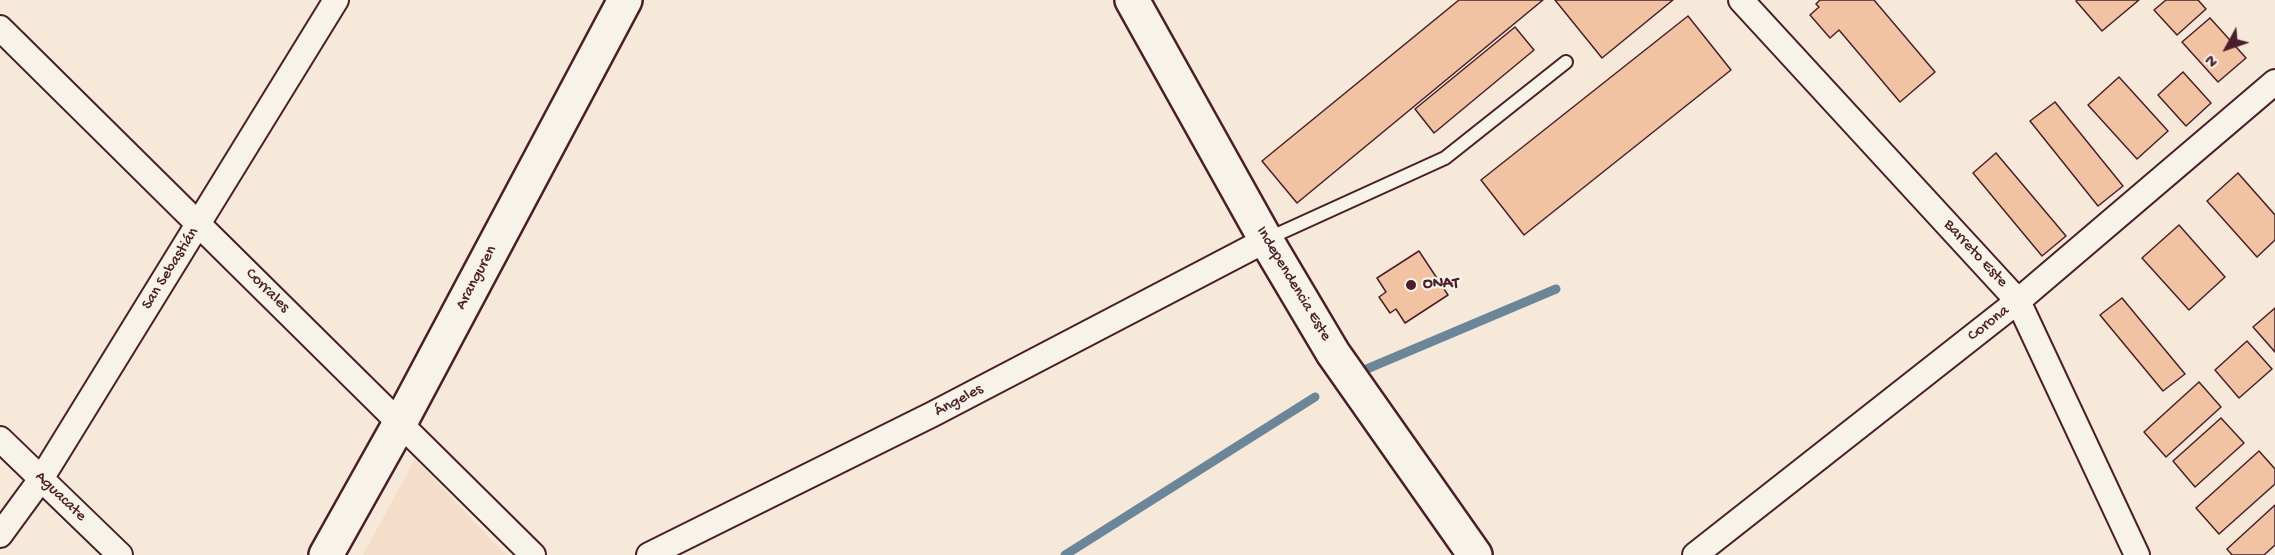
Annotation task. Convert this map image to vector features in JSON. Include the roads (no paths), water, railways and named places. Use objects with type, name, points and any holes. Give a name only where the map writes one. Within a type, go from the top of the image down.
[{"type":"main road","name":"Aranguren","points":[[326,555],[400,423],[626,0]]},
{"type":"main road","name":"Independencia Este","points":[[1132,0],[1266,240],[1333,353],[1475,555]]},
{"type":"street","name":"San Sebastián","points":[[0,535],[41,480],[336,0]]},
{"type":"street","name":"Barreto Este","points":[[1741,0],[2018,301],[2137,555]]},
{"type":"street","name":"Corrales","points":[[0,28],[533,555]]},
{"type":"street","name":"Corona","points":[[1695,555],[2018,301],[2275,82]]},
{"type":"street","name":"Ángeles","points":[[648,555],[933,414],[1266,240]]},
{"type":"street","name":"Aguacate","points":[[0,439],[120,555]]},
{"type":"lane","points":[[1266,240],[1445,158],[1566,62]]},
{"type":"waterway","points":[[1362,371],[1556,289]]},
{"type":"waterway","points":[[1065,555],[1315,397]]},
{"type":"place","name":"ONAT","points":[[1411,285]]}]
